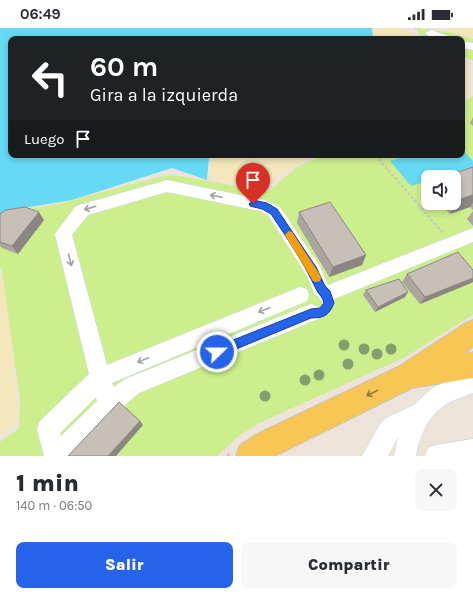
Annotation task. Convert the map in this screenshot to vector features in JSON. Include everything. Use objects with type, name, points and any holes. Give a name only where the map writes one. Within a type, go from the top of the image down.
[{"type":"main road","points":[[251,456],[267,444],[407,376],[472,337]]},
{"type":"main road","points":[[407,376],[473,365]]},
{"type":"street","points":[[431,33],[439,36]]},
{"type":"street","points":[[109,404],[100,378],[63,234],[82,210],[167,186],[264,206],[274,211],[313,270],[329,303],[325,311],[316,314],[311,313],[302,308],[300,304],[300,295]]},
{"type":"street","points":[[311,313],[132,386],[109,404],[56,456],[48,429],[100,378],[300,295],[308,288],[324,292],[473,235]]},
{"type":"street","points":[[405,456],[410,432],[421,414],[434,400],[444,394],[473,383]]},
{"type":"street","points":[[75,402],[84,430]]},
{"type":"street","points":[[373,456],[378,453],[388,431],[398,424],[421,414]]},
{"type":"street","points":[[436,456],[473,450]]},
{"type":"path","points":[[378,158],[452,243]]},
{"type":"sand","points":[[372,28],[397,28],[409,31],[415,36],[373,36]]},
{"type":"sand","points":[[452,28],[473,28],[473,38],[465,36],[445,32]]},
{"type":"sand","points":[[465,63],[467,71],[468,94],[465,96]]},
{"type":"sand","points":[[211,158],[313,158],[283,172],[265,189],[209,180]]},
{"type":"sand","points":[[0,273],[3,278],[13,355],[18,421],[0,435]]},
{"type":"green space","points":[[416,28],[447,32],[462,36],[422,36]]},
{"type":"green space","points":[[465,37],[473,39],[473,61],[465,57]]},
{"type":"green space","points":[[473,96],[473,315],[405,357],[257,424],[240,435],[217,456],[0,456],[0,442],[19,428],[20,399],[2,271],[0,268],[0,218],[10,213],[62,203],[159,177],[174,175],[268,192],[297,167],[317,158],[465,158],[465,101]]},
{"type":"water","points":[[0,28],[372,28],[373,36],[8,36],[8,158],[209,158],[207,180],[172,168],[72,200],[11,210],[0,216]]},
{"type":"water","points":[[465,152],[473,161],[473,167],[461,171],[421,170],[421,183],[411,186],[390,161],[400,158],[465,158]]},
{"type":"building","points":[[473,167],[473,195],[461,199],[461,171]]},
{"type":"building","points":[[330,202],[366,255],[333,267],[299,212]]},
{"type":"building","points":[[25,207],[39,212],[12,246],[0,242],[0,214],[6,210]]},
{"type":"building","points":[[458,252],[473,270],[473,278],[425,297],[407,274]]},
{"type":"building","points":[[399,279],[408,292],[378,307],[366,290]]},
{"type":"building","points":[[119,402],[140,421],[108,456],[68,456]]},
{"type":"slow traffic","points":[[289,235],[313,270],[316,278]]},
{"type":"route","points":[[217,352],[311,313],[321,313],[325,311],[329,303],[329,298],[321,289],[313,270],[274,211],[264,206],[253,204]]}]
